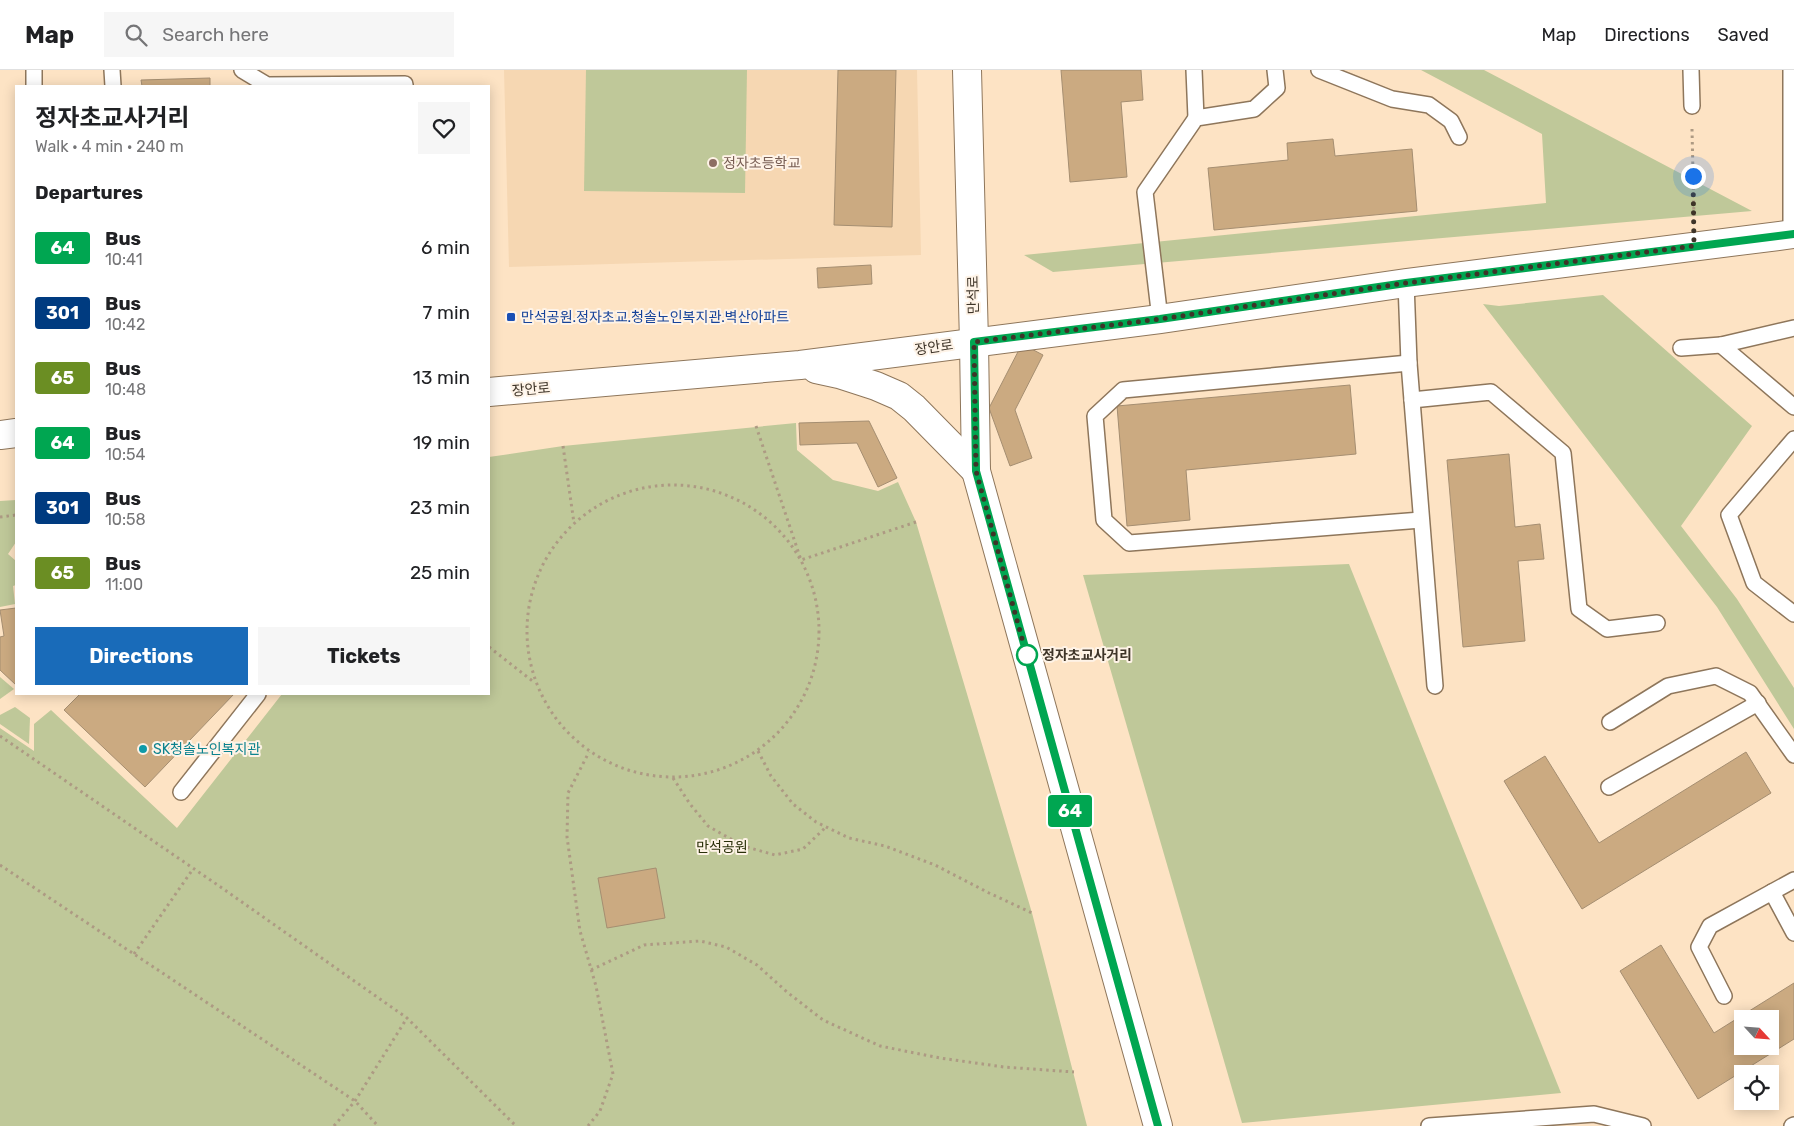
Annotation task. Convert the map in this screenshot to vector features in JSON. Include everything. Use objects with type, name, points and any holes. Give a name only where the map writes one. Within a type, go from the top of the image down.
[{"type":"main road","name":"만석로","points":[[968,70],[976,471],[1158,1126]]},
{"type":"main road","name":"장안로","points":[[490,392],[800,365],[1160,319],[1406,283],[1792,234]]},
{"type":"main road","points":[[800,365],[839,374],[899,396],[914,408],[976,471]]},
{"type":"main road","points":[[0,435],[15,433]]},
{"type":"lane","points":[[34,70],[34,85]]},
{"type":"lane","points":[[112,70],[113,85]]},
{"type":"lane","points":[[242,70],[267,85],[405,85]]},
{"type":"lane","points":[[1160,319],[1145,192],[1196,118],[1194,70]]},
{"type":"lane","points":[[1196,118],[1254,109],[1277,88],[1276,70]]},
{"type":"lane","points":[[1319,70],[1392,99],[1429,105],[1451,121],[1459,137]]},
{"type":"lane","points":[[1691,70],[1692,106]]},
{"type":"lane","points":[[1791,70],[1792,234]]},
{"type":"lane","points":[[1406,283],[1408,363],[1435,686]]},
{"type":"lane","points":[[1681,348],[1721,345],[1794,328]]},
{"type":"lane","points":[[1721,345],[1794,407]]},
{"type":"lane","points":[[1408,363],[1122,390],[1095,416],[1104,520],[1129,543],[1421,520]]},
{"type":"lane","points":[[1412,400],[1491,392],[1563,453],[1579,610],[1607,629],[1657,623]]},
{"type":"lane","points":[[1794,439],[1729,516],[1754,583],[1794,614]]},
{"type":"lane","points":[[1610,722],[1668,686],[1716,676],[1750,693],[1794,755]]},
{"type":"lane","points":[[181,792],[257,695]]},
{"type":"lane","points":[[1609,787],[1758,703]]},
{"type":"lane","points":[[1724,996],[1700,947],[1710,926],[1794,880]]},
{"type":"lane","points":[[1772,892],[1794,933]]},
{"type":"lane","points":[[1429,1126],[1594,1114],[1643,1126]]},
{"type":"path","points":[[1692,106],[1694,246]]},
{"type":"path","points":[[756,426],[816,600],[819,642],[809,684],[788,721],[758,751],[718,771],[673,778],[629,772],[589,752],[557,722],[535,684],[526,641],[530,597],[546,556],[574,522],[614,496],[660,485],[708,488],[751,507],[786,538],[801,560]]},
{"type":"path","points":[[563,446],[574,522]]},
{"type":"path","points":[[0,517],[15,515]]},
{"type":"path","points":[[801,560],[916,522]]},
{"type":"path","points":[[490,648],[535,684]]},
{"type":"path","points":[[0,736],[406,1018],[516,1126]]},
{"type":"path","points":[[758,751],[771,776],[793,804],[816,822],[849,838],[885,846],[935,865],[989,894],[1032,913]]},
{"type":"path","points":[[588,1126],[600,1110],[613,1074],[607,1038],[580,931],[567,837],[568,793],[589,752]]},
{"type":"path","points":[[673,778],[690,804],[708,826],[743,846],[775,855],[803,849],[826,827]]},
{"type":"path","points":[[0,865],[355,1101],[378,1126]]},
{"type":"path","points":[[134,954],[193,869]]},
{"type":"path","points":[[591,970],[644,945],[700,941],[726,948],[757,965],[787,992],[823,1020],[880,1046],[959,1061],[1004,1067],[1074,1072]]},
{"type":"path","points":[[334,1126],[355,1101],[406,1018]]},
{"type":"shaded area","name":"정자초등학교","points":[[504,70],[917,70],[921,255],[509,267]]},
{"type":"green space","points":[[586,70],[747,70],[745,193],[584,191]]},
{"type":"green space","points":[[1421,70],[1484,70],[1752,211],[1053,272],[1024,255],[1546,203],[1542,134]]},
{"type":"green space","points":[[1603,295],[1752,426],[1681,526],[1737,599],[1794,688],[1794,729],[1717,607],[1483,304],[1499,306]]},
{"type":"green space","name":"만석공원","points":[[796,423],[797,450],[833,480],[878,491],[898,482],[916,522],[1032,913],[1087,1126],[0,1126],[0,728],[34,751],[34,724],[51,710],[177,828],[281,695],[490,695],[490,457],[563,446]]},
{"type":"green space","points":[[15,500],[15,544],[8,554],[15,560],[15,585],[13,586],[15,604],[0,607],[0,501]]},
{"type":"green space","points":[[1349,564],[1561,1093],[1242,1123],[1083,575]]},
{"type":"green space","points":[[0,677],[14,689],[0,699]]},
{"type":"green space","points":[[15,707],[30,718],[29,744],[0,724],[0,715]]},
{"type":"building","name":"정자초등학교","points":[[838,70],[896,70],[892,227],[834,225]]},
{"type":"building","points":[[1061,70],[1141,70],[1143,100],[1121,102],[1127,177],[1070,182]]},
{"type":"building","points":[[210,78],[210,85],[142,85],[141,80]]},
{"type":"building","points":[[1333,139],[1335,156],[1412,149],[1417,211],[1214,230],[1208,168],[1288,160],[1287,143]]},
{"type":"building","points":[[871,265],[872,284],[818,288],[817,268]]},
{"type":"building","points":[[1022,344],[1043,355],[1015,410],[1032,458],[1010,466],[989,408]]},
{"type":"building","points":[[1350,385],[1356,454],[1186,470],[1190,520],[1127,526],[1117,406]]},
{"type":"building","points":[[869,421],[897,478],[878,487],[857,443],[800,445],[799,423]]},
{"type":"building","points":[[1509,454],[1515,527],[1540,524],[1544,559],[1518,561],[1525,641],[1463,647],[1447,460]]},
{"type":"building","points":[[15,608],[15,684],[0,670],[0,637],[4,636],[0,610]]},
{"type":"building","name":"SK청솔노인복지관","points":[[79,695],[233,695],[145,787],[64,710]]},
{"type":"building","points":[[1746,752],[1771,793],[1582,909],[1504,781],[1545,756],[1599,843]]},
{"type":"building","points":[[656,868],[665,918],[607,928],[598,878]]},
{"type":"building","points":[[1661,945],[1714,1033],[1734,1020],[1734,1055],[1768,1055],[1752,1065],[1734,1065],[1734,1076],[1698,1099],[1620,971]]},
{"type":"building","points":[[1794,983],[1794,1039],[1779,1048],[1779,1010],[1751,1010]]},
{"type":"bus line","name":"64","points":[[1158,1126],[976,471],[974,342],[1160,319],[1406,283],[1794,234]]},
{"type":"place","name":"정자초등학교","points":[[713,163]]},
{"type":"place","name":"만석공원.정자초교.청솔노인복지관.벽산아파트","points":[[511,317]]},
{"type":"place","name":"정자초교사거리","points":[[1027,655]]},
{"type":"place","name":"SK청솔노인복지관","points":[[143,749]]},
{"type":"route","points":[[1027,655],[1029,664],[976,471],[974,342],[1160,319],[1406,283],[1694,246],[1693,176]]}]
